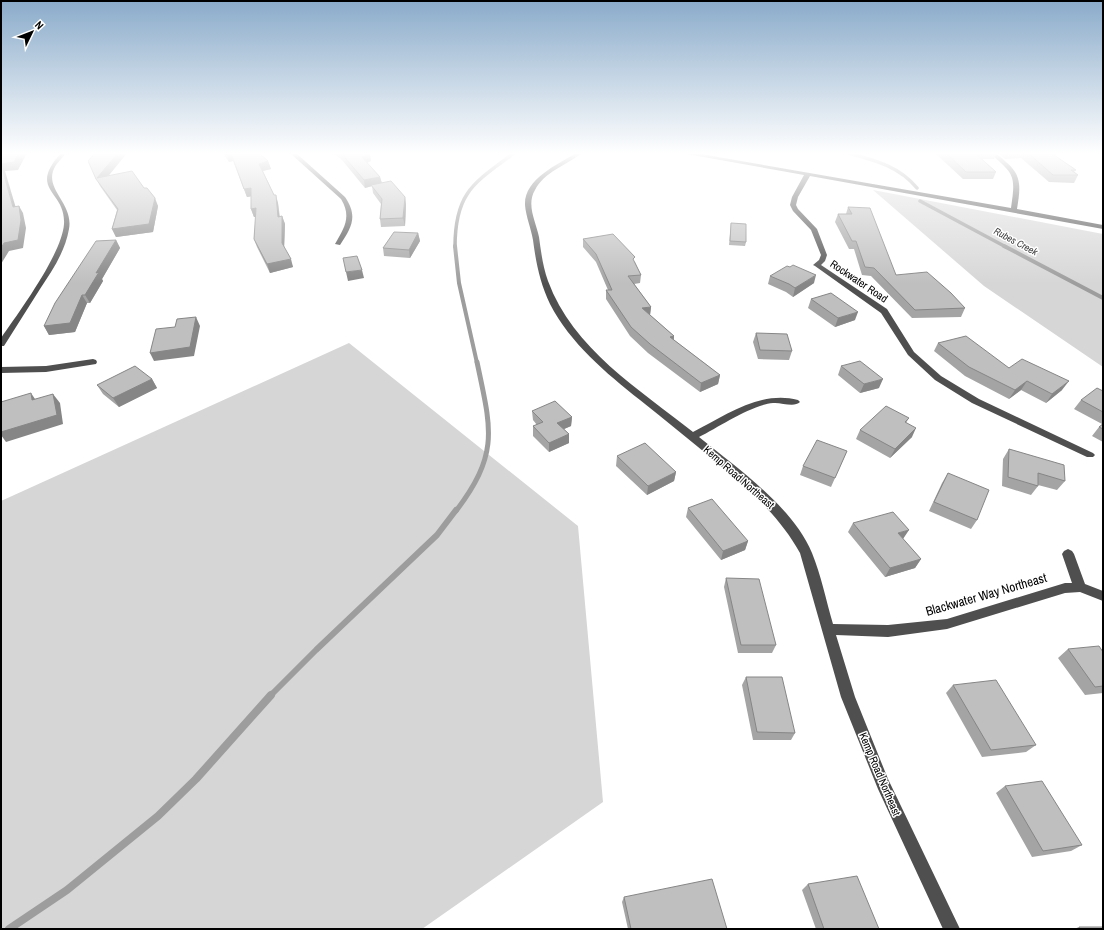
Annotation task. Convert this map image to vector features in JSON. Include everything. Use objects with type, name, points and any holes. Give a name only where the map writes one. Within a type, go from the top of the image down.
[{"type":"street","points":[[1,344],[62,245],[68,221],[65,210],[57,196]]},
{"type":"street","points":[[338,244],[350,222],[351,213],[348,204],[341,196]]},
{"type":"street","name":"Kemp Road Northeast","points":[[528,196],[527,203],[545,283],[567,324],[586,348],[621,380],[759,492],[780,512],[794,532],[806,553],[848,696],[880,776],[952,929]]},
{"type":"street","name":"Rockwater Road","points":[[795,196],[793,205],[798,214],[814,228],[824,255],[822,261],[817,265],[884,311],[907,349],[922,366],[942,382],[958,392],[1090,455]]},
{"type":"street","points":[[936,196],[1103,227]]},
{"type":"street","points":[[1014,210],[1016,196]]},
{"type":"street","points":[[1,370],[46,369],[92,362]]},
{"type":"street","points":[[692,437],[753,405],[773,400],[795,402]]},
{"type":"street","points":[[1068,554],[1080,587]]},
{"type":"street","name":"Blackwater Way Northeast","points":[[829,629],[888,631],[946,624],[1065,588],[1080,587],[1103,596]]},
{"type":"shaded area","points":[[880,196],[906,196],[1103,234],[1103,367],[984,286]]},
{"type":"shaded area","points":[[349,343],[578,526],[603,802],[422,929],[1,929],[1,501]]},
{"type":"building","points":[[1,196],[10,196],[13,207],[19,206],[21,220],[18,240],[4,243],[1,248]]},
{"type":"building","points":[[109,196],[154,196],[155,198],[149,224],[112,229],[118,209]]},
{"type":"building","points":[[251,196],[276,196],[278,217],[282,216],[282,243],[291,259],[267,264],[254,239],[256,208],[251,209]]},
{"type":"building","points":[[380,196],[404,196],[403,218],[380,219],[382,199]]},
{"type":"building","points":[[848,207],[870,208],[896,275],[927,272],[951,293],[965,308],[915,310],[874,268],[865,267],[856,241],[852,241],[838,214],[852,214]]},
{"type":"building","points":[[731,223],[746,224],[746,242],[730,241]]},
{"type":"building","points":[[394,232],[418,233],[409,250],[383,248]]},
{"type":"building","points":[[613,234],[635,257],[633,259],[641,275],[628,276],[651,307],[642,308],[674,336],[670,337],[720,375],[701,383],[650,344],[631,327],[606,290],[612,290],[596,254],[583,239]]},
{"type":"building","points":[[116,240],[96,273],[99,272],[85,295],[82,295],[70,323],[44,326],[55,303],[96,241]]},
{"type":"building","points":[[357,256],[362,270],[346,272],[343,258]]},
{"type":"building","points":[[793,265],[816,275],[795,288],[770,276],[787,266],[790,267]]},
{"type":"building","points":[[831,293],[858,312],[838,318],[811,299]]},
{"type":"building","points":[[196,317],[190,347],[150,353],[156,329],[175,327],[177,319]]},
{"type":"building","points":[[756,333],[787,334],[792,351],[760,350]]},
{"type":"building","points":[[966,336],[1009,368],[1022,359],[1069,381],[1052,394],[1027,381],[1015,390],[969,367],[938,343]]},
{"type":"building","points":[[860,361],[883,379],[864,384],[841,366]]},
{"type":"building","points":[[135,366],[152,379],[113,398],[97,385]]},
{"type":"building","points":[[1097,388],[1103,391],[1103,412],[1081,400]]},
{"type":"building","points":[[31,393],[32,400],[53,394],[57,415],[1,432],[1,402]]},
{"type":"building","points":[[555,401],[572,417],[557,423],[569,434],[549,443],[533,426],[543,422],[532,411]]},
{"type":"building","points":[[886,406],[909,418],[905,422],[916,428],[895,449],[860,430]]},
{"type":"building","points":[[817,440],[847,451],[835,478],[803,466]]},
{"type":"building","points":[[645,443],[676,472],[648,486],[617,456]]},
{"type":"building","points":[[1009,449],[1064,465],[1065,481],[1038,473],[1038,486],[1008,477]]},
{"type":"building","points":[[948,473],[989,490],[977,520],[934,502]]},
{"type":"building","points":[[712,499],[748,541],[723,551],[688,508]]},
{"type":"building","points":[[893,512],[909,530],[898,533],[921,559],[890,568],[853,523]]},
{"type":"building","points":[[726,578],[759,579],[776,645],[741,645]]},
{"type":"building","points":[[1099,646],[1103,652],[1103,686],[1095,687],[1068,649]]},
{"type":"building","points":[[746,677],[782,677],[795,733],[757,732]]},
{"type":"building","points":[[996,680],[1036,745],[991,750],[953,685]]},
{"type":"building","points":[[1042,781],[1082,845],[1043,851],[1005,786]]},
{"type":"building","points":[[857,876],[879,929],[824,929],[808,884]]},
{"type":"building","points":[[712,879],[727,929],[631,929],[624,897]]},
{"type":"building","points":[[1079,927],[1103,927],[1103,929],[1080,929]]},
{"type":"waterway","points":[[455,246],[456,228],[459,213],[466,196]]},
{"type":"waterway","name":"Rubes Creek","points":[[920,201],[1006,247]]},
{"type":"waterway","points":[[455,246],[459,283],[477,363]]},
{"type":"waterway","name":"Rubes Creek","points":[[1004,246],[1103,298]]},
{"type":"waterway","points":[[456,511],[480,473],[486,456],[488,423],[486,405],[477,362]]},
{"type":"waterway","points":[[271,695],[437,535],[456,510]]},
{"type":"waterway","points":[[9,929],[67,890],[158,816],[196,779],[271,695]]}]
